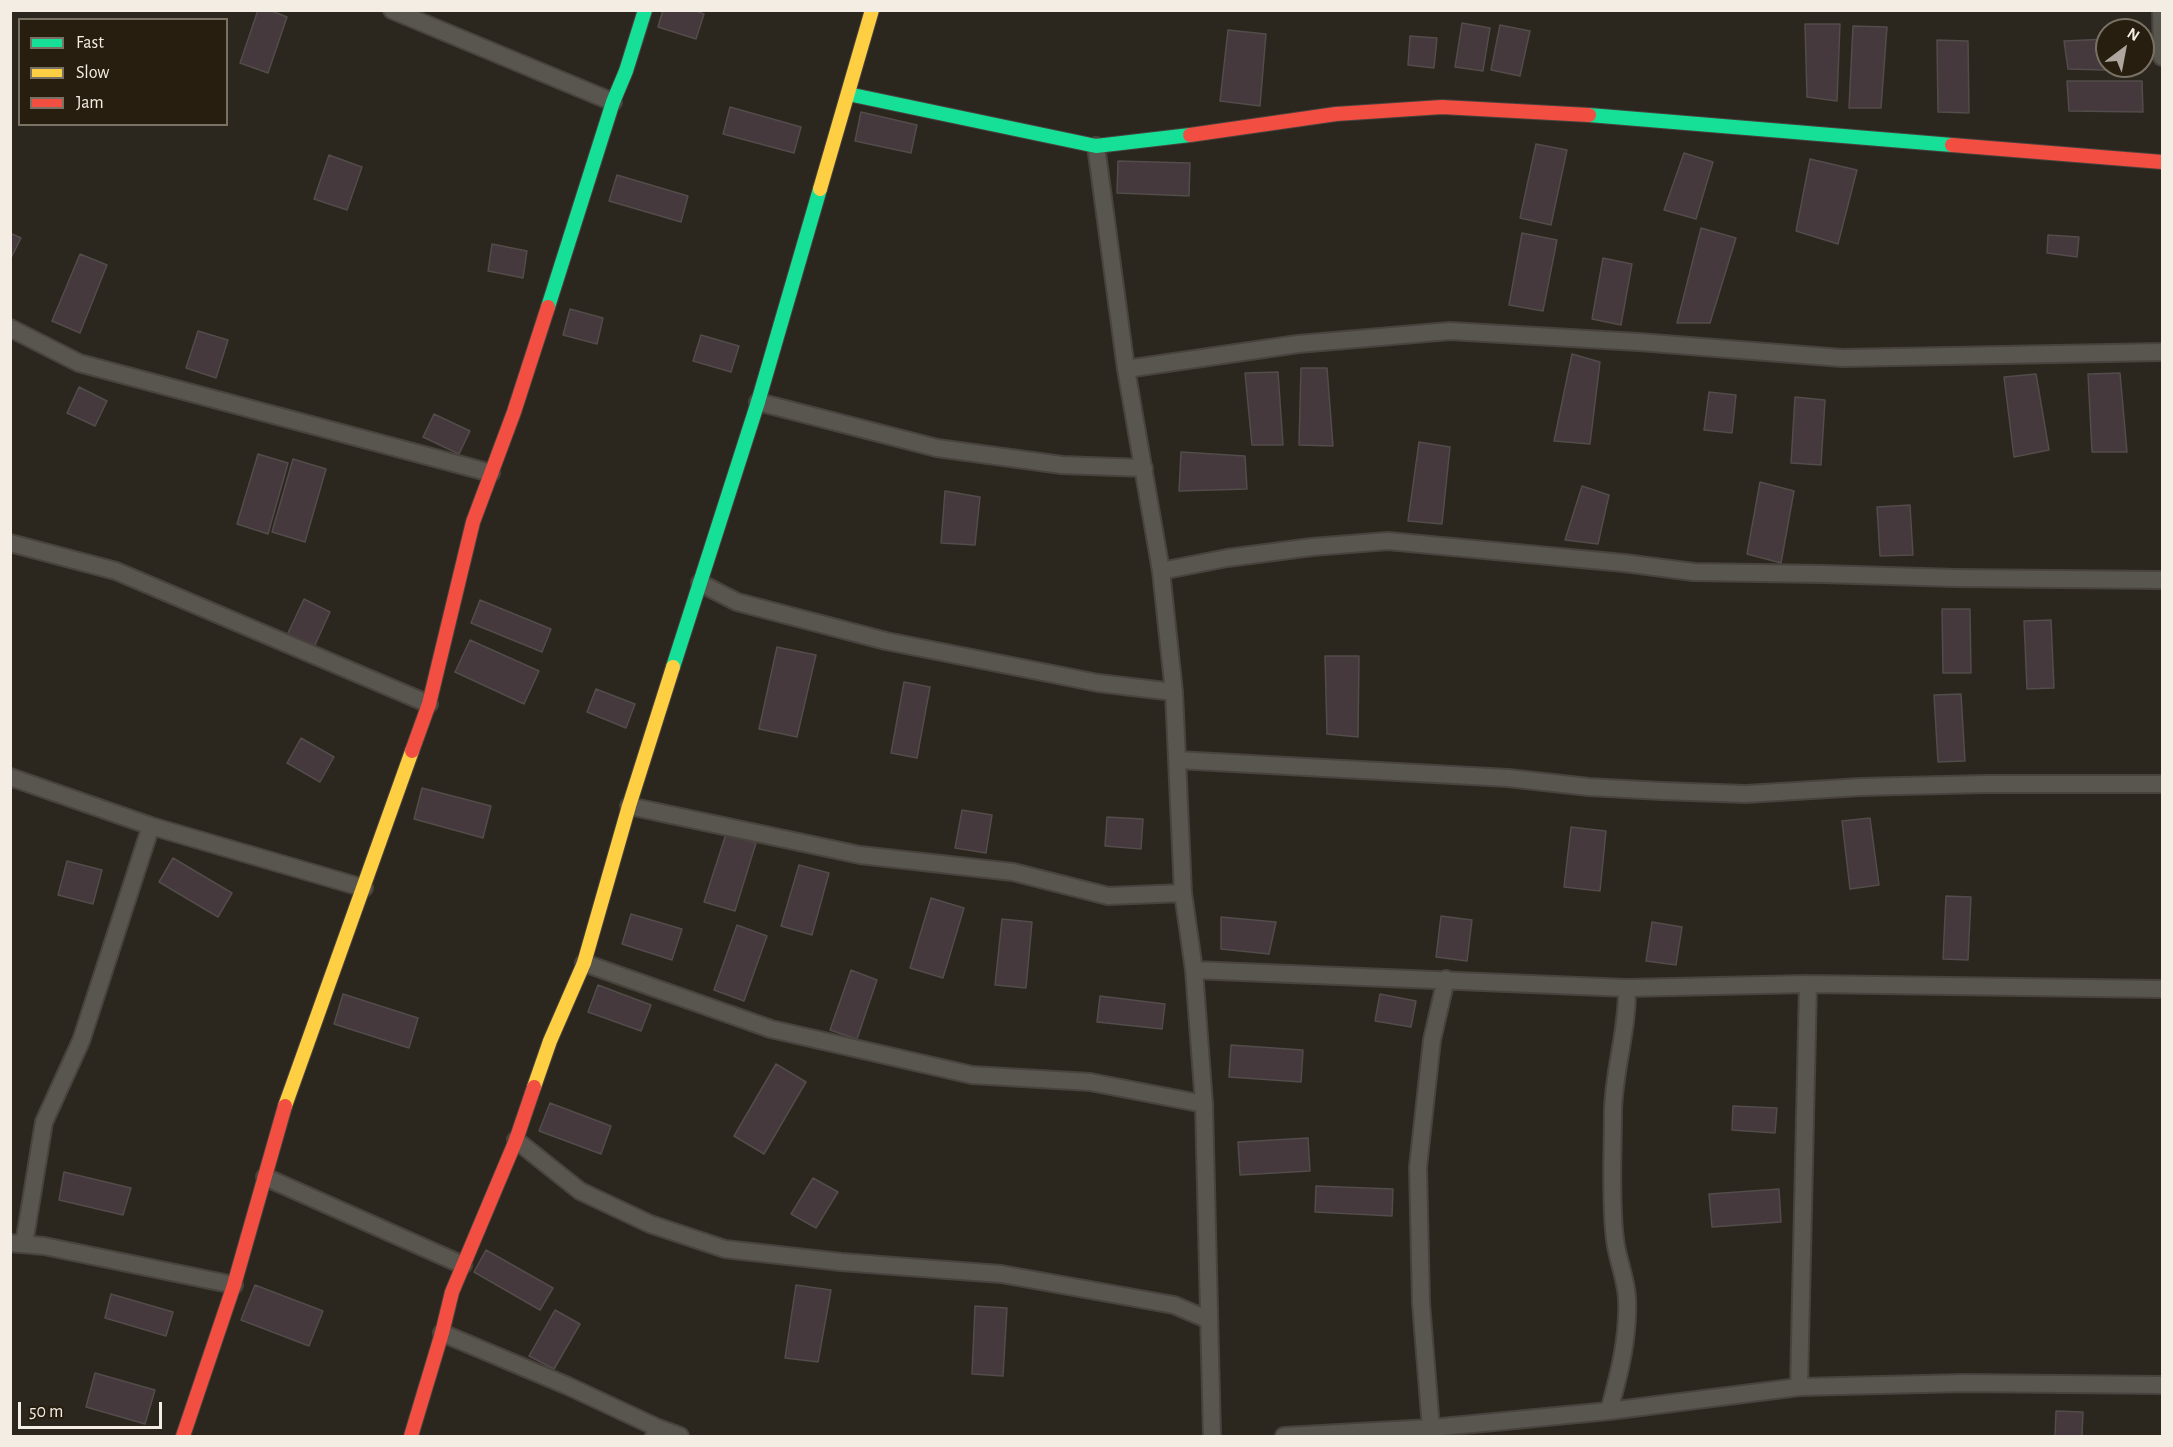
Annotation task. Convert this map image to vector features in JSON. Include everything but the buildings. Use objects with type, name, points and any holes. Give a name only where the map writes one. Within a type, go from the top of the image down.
[{"type":"street","points":[[392,10],[613,102]]},
{"type":"street","points":[[183,1437],[234,1286],[287,1098],[429,704],[473,522],[514,412],[613,102],[626,71],[645,10]]},
{"type":"street","points":[[411,1437],[452,1292],[516,1140],[550,1041],[584,963],[629,806],[758,402],[872,10]]},
{"type":"street","points":[[2161,10],[2163,57]]},
{"type":"street","points":[[848,94],[1096,146],[1336,114],[1442,107],[1606,117],[2163,162]]},
{"type":"street","points":[[1096,146],[1126,369],[1161,571],[1173,692],[1183,893],[1194,970],[1204,1104],[1212,1437]]},
{"type":"street","points":[[10,328],[79,363],[491,473]]},
{"type":"street","points":[[1126,369],[1298,344],[1450,331],[1639,342],[1842,358],[2163,352]]},
{"type":"street","points":[[758,402],[937,448],[1062,465],[1144,468]]},
{"type":"street","points":[[1161,571],[1227,558],[1301,548],[1388,542],[1624,563],[1694,572],[1956,579],[2163,580]]},
{"type":"street","points":[[10,543],[116,571],[429,704]]},
{"type":"street","points":[[700,583],[737,602],[886,641],[1098,683],[1173,692]]},
{"type":"street","points":[[1178,760],[1508,778],[1589,787],[1725,793],[1985,784],[2163,784]]},
{"type":"street","points":[[10,777],[151,825],[364,888]]},
{"type":"street","points":[[629,806],[860,855],[1013,872],[1108,896],[1183,893]]},
{"type":"street","points":[[151,825],[81,1041],[44,1122],[17,1244],[44,1246],[234,1286]]},
{"type":"street","points":[[584,963],[771,1029],[972,1076],[1090,1082],[1204,1104]]},
{"type":"street","points":[[1194,970],[1627,988],[1808,984],[2163,989]]},
{"type":"street","points":[[1431,1428],[1421,1303],[1419,1167],[1432,1040],[1446,979]]},
{"type":"street","points":[[1799,1387],[1808,984]]},
{"type":"street","points":[[1609,1411],[1624,1349],[1627,1298],[1615,1240],[1613,1107],[1620,1048],[1628,1012],[1627,988]]},
{"type":"street","points":[[516,1140],[580,1191],[650,1224],[725,1249],[841,1262],[1001,1274],[1174,1305],[1209,1320]]},
{"type":"street","points":[[265,1177],[464,1265]]},
{"type":"street","points":[[442,1333],[568,1386],[656,1432],[680,1437]]},
{"type":"street","points":[[1284,1437],[1431,1428],[1609,1411],[1799,1387],[1964,1383],[2163,1385]]},
{"type":"traffic: fast","points":[[548,307],[613,102],[626,71],[645,10]]},
{"type":"traffic: fast","points":[[848,94],[1096,146],[1190,135]]},
{"type":"traffic: fast","points":[[1589,115],[1952,145]]},
{"type":"traffic: fast","points":[[673,667],[758,402],[820,189]]},
{"type":"traffic: slow","points":[[820,189],[872,10]]},
{"type":"traffic: slow","points":[[534,1087],[550,1041],[584,963],[629,806],[673,667]]},
{"type":"traffic: slow","points":[[285,1106],[412,751]]},
{"type":"traffic: jam","points":[[1190,135],[1336,114],[1442,107],[1589,115]]},
{"type":"traffic: jam","points":[[1952,145],[2162,162]]},
{"type":"traffic: jam","points":[[412,751],[429,704],[473,522],[514,412],[548,307]]},
{"type":"traffic: jam","points":[[411,1436],[452,1292],[516,1140],[534,1087]]},
{"type":"traffic: jam","points":[[183,1436],[234,1285],[285,1106]]}]
